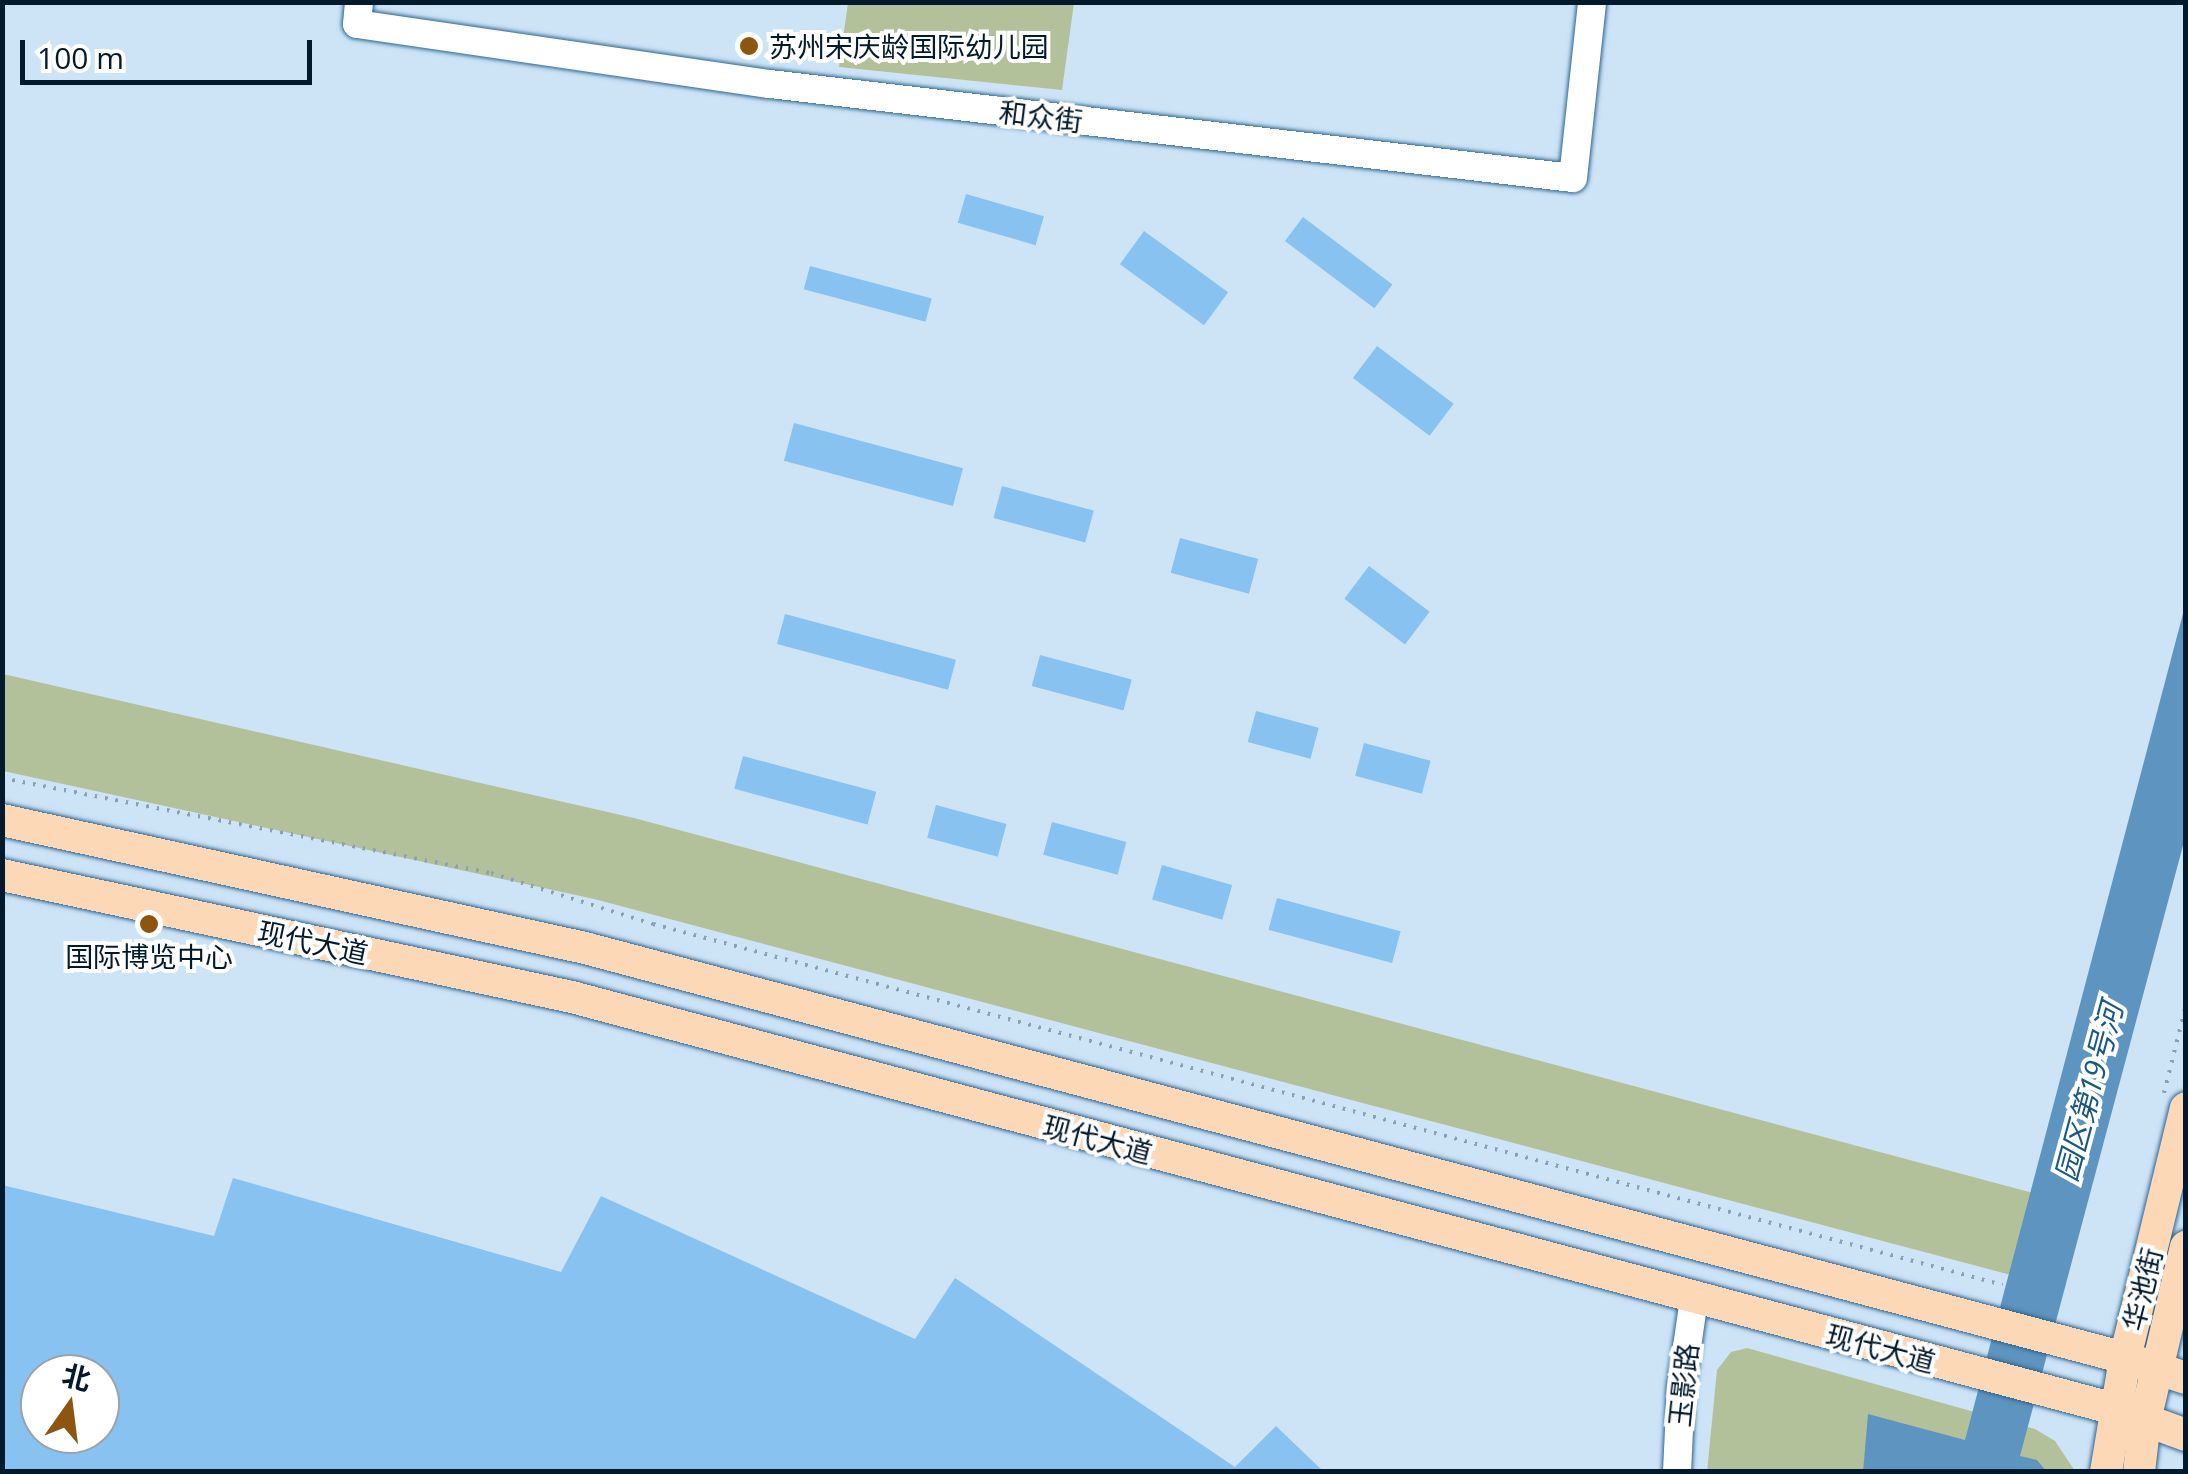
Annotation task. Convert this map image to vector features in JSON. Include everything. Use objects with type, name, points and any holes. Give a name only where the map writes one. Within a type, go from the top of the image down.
[{"type":"main road","name":"现代大道","points":[[2,820],[585,948],[2156,1368]]},
{"type":"main road","name":"现代大道","points":[[2,876],[572,997],[1983,1374],[2130,1414],[2186,1435]]},
{"type":"main road","name":"华池街","points":[[2156,1368],[2186,1108]]},
{"type":"main road","name":"华池街","points":[[2106,1472],[2130,1414],[2156,1368],[2186,1247]]},
{"type":"main road","name":"华池街","points":[[2130,1414],[2139,1472]]},
{"type":"street","name":"和众街","points":[[359,2],[356,24],[790,86],[1573,178],[1592,2]]},
{"type":"street","name":"玉影路","points":[[1677,1472],[1681,1388],[1694,1299]]},
{"type":"path","points":[[2,778],[490,873],[652,924],[2004,1285]]},
{"type":"green space","points":[[848,3],[1074,3],[1062,90],[839,67]]},
{"type":"green space","points":[[3,674],[634,818],[2033,1193],[2011,1275],[594,899],[3,771]]},
{"type":"green space","points":[[1747,1348],[2035,1429],[2055,1441],[2075,1471],[1707,1472],[1717,1370],[1731,1352]]},
{"type":"water","name":"园区第19号河","points":[[2185,606],[2185,838],[2020,1456],[2037,1460],[2046,1471],[1863,1472],[1868,1414],[1965,1440]]},
{"type":"building","points":[[966,194],[1044,216],[1036,245],[958,223]]},
{"type":"building","points":[[1303,217],[1392,284],[1374,308],[1285,241]]},
{"type":"building","points":[[1144,231],[1228,292],[1204,325],[1120,264]]},
{"type":"building","points":[[810,266],[932,299],[925,322],[804,289]]},
{"type":"building","points":[[1377,346],[1454,404],[1430,436],[1353,378]]},
{"type":"building","points":[[794,423],[963,468],[953,506],[784,461]]},
{"type":"building","points":[[1002,486],[1094,511],[1085,542],[993,518]]},
{"type":"building","points":[[1180,538],[1258,559],[1249,594],[1171,573]]},
{"type":"building","points":[[1369,566],[1430,612],[1405,644],[1344,599]]},
{"type":"building","points":[[785,614],[956,660],[948,690],[777,644]]},
{"type":"building","points":[[1040,655],[1132,680],[1123,710],[1032,686]]},
{"type":"building","points":[[1256,711],[1319,728],[1311,759],[1248,742]]},
{"type":"building","points":[[1364,743],[1431,761],[1422,794],[1355,776]]},
{"type":"building","points":[[743,756],[876,792],[867,825],[734,789]]},
{"type":"building","points":[[936,805],[1007,824],[998,857],[927,838]]},
{"type":"building","points":[[1052,822],[1126,842],[1118,875],[1043,855]]},
{"type":"building","points":[[1162,865],[1232,885],[1222,920],[1152,900]]},
{"type":"building","points":[[1277,898],[1401,931],[1392,963],[1268,930]]},
{"type":"building","points":[[233,1178],[561,1272],[601,1196],[915,1339],[955,1278],[1235,1467],[1276,1426],[1324,1472],[2,1472],[2,1185],[214,1236]]},
{"type":"place","name":"苏州宋庆龄国际幼儿园","points":[[749,46]]},
{"type":"place","name":"国际博览中心","points":[[149,924]]}]
